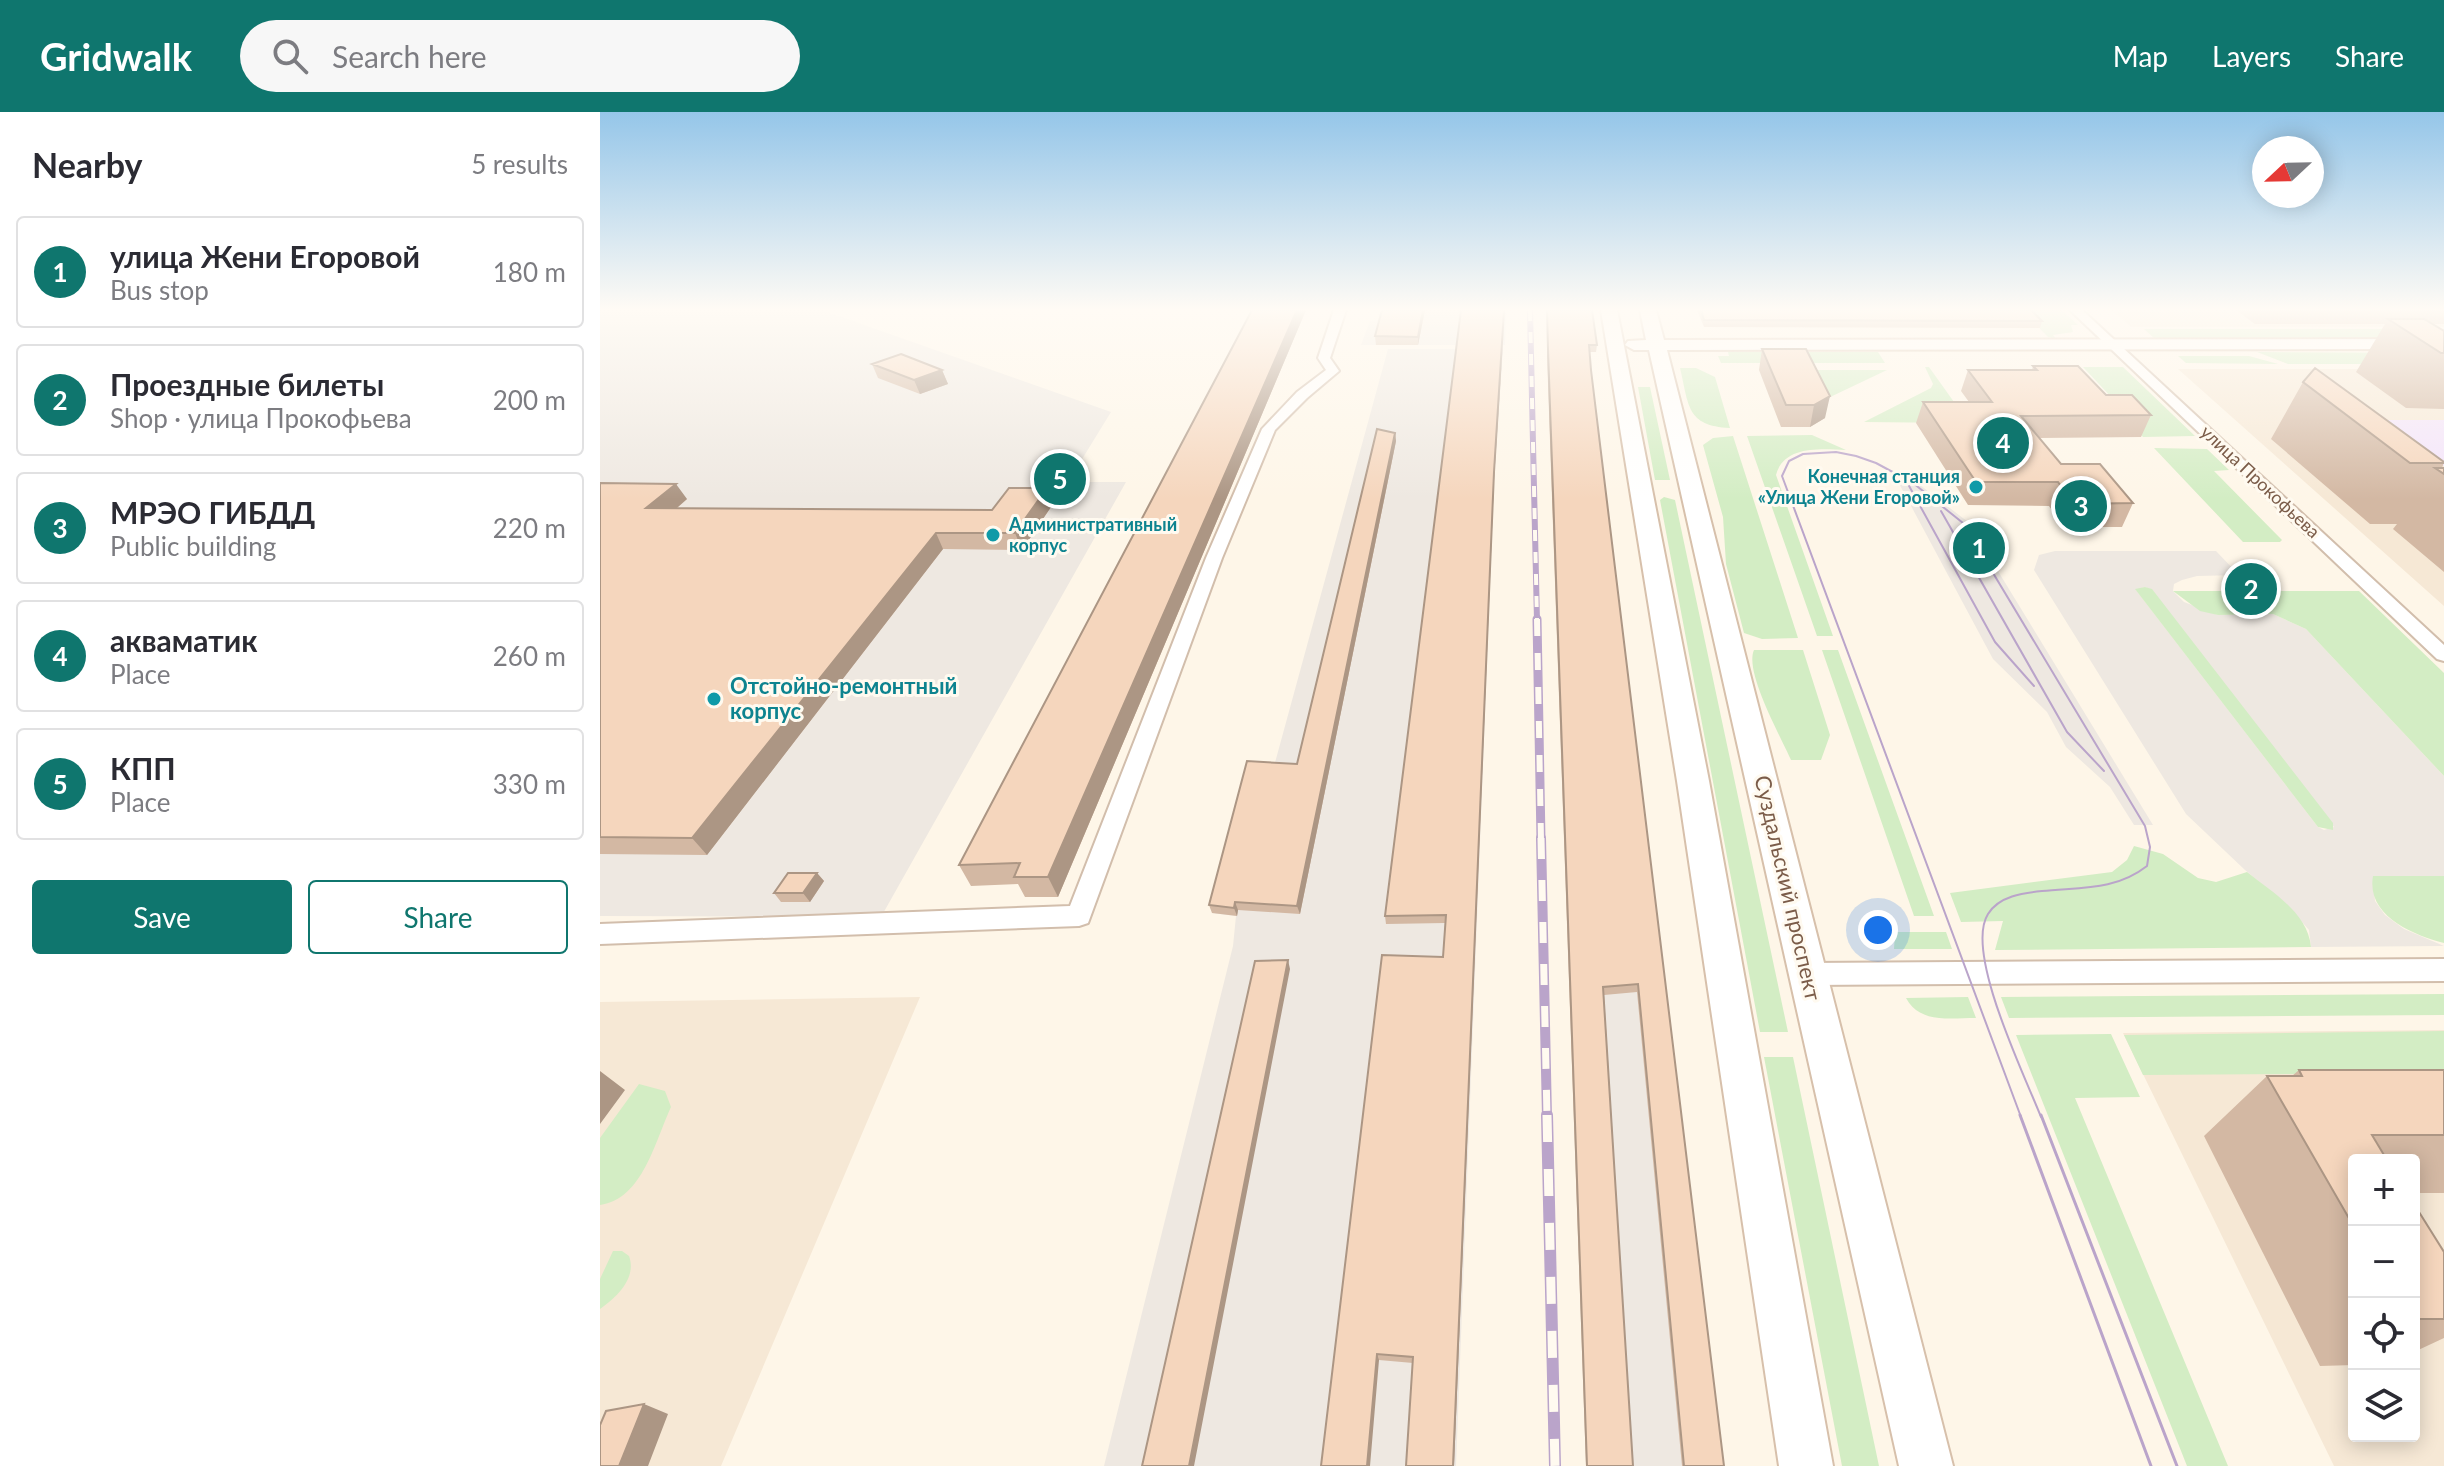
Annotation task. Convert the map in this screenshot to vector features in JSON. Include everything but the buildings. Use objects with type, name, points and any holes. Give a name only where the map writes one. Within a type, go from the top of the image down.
[{"type":"main road","points":[[1620,373],[1644,494],[1806,1466]]},
{"type":"main road","name":"Суздальский проспект","points":[[1662,373],[1926,1466]]},
{"type":"main road","points":[[1644,494],[1665,485],[1692,497]]},
{"type":"street","points":[[600,934],[1079,916],[1214,558],[1269,429],[1302,395],[1330,373]]},
{"type":"street","name":"улица Прокофьева","points":[[2144,373],[2444,655]]},
{"type":"street","points":[[1808,974],[2444,970]]},
{"type":"shaded area","points":[[600,373],[1001,373],[1111,412],[1068,482],[1126,482],[881,917],[600,916]]},
{"type":"shaded area","points":[[1381,373],[1501,373],[1494,480],[1456,1466],[1104,1466],[1233,946],[1236,916],[1212,913],[1273,770]]},
{"type":"shaded area","points":[[1566,373],[1721,1466],[1587,1466]]},
{"type":"shaded area","points":[[2183,373],[2444,373],[2444,606]]},
{"type":"shaded area","points":[[2383,420],[2444,420],[2444,466]]},
{"type":"shaded area","name":"Конечная станция «Улица Жени Егоровой»","points":[[1907,475],[1968,522],[2153,825],[2134,825],[2110,787],[2066,747],[2047,712],[1993,659],[1895,476]]},
{"type":"shaded area","points":[[2055,551],[2216,551],[2239,575],[2197,576],[2182,580],[2174,584],[2173,591],[2184,602],[2218,615],[2273,614],[2306,629],[2444,776],[2444,876],[2373,877],[2375,901],[2385,915],[2404,929],[2444,946],[2311,947],[2309,930],[2287,905],[2186,814],[2034,570],[2039,555]],"holes":[[[2145,587],[2152,590],[2334,827],[2324,830],[2318,827],[2136,590]]]},
{"type":"shaded area","points":[[920,997],[721,1466],[600,1466],[600,1002]]},
{"type":"shaded area","points":[[2444,1030],[2444,1466],[2334,1466],[2123,1033]]},
{"type":"green space","points":[[1681,373],[1707,373],[1715,377],[1730,428],[1705,423],[1697,418],[1688,403]]},
{"type":"green space","points":[[1804,373],[1880,373],[1826,399],[1825,418]]},
{"type":"green space","points":[[1928,373],[1933,373],[1964,416],[1962,423],[1864,422],[1931,388],[1933,384]]},
{"type":"green space","points":[[2089,373],[2129,373],[2195,436],[2143,437],[2123,415],[2127,414]]},
{"type":"green space","points":[[1638,387],[1650,387],[1670,480],[1655,480]]},
{"type":"green space","points":[[1812,435],[1846,450],[1815,450],[1795,454],[1780,465],[1776,475],[1833,636],[1817,636],[1747,436]]},
{"type":"green space","points":[[1733,436],[1798,638],[1762,639],[1744,633],[1726,564],[1723,517],[1703,445],[1713,438]]},
{"type":"green space","points":[[2154,448],[2207,449],[2229,470],[2214,471],[2282,540],[2243,542]]},
{"type":"green space","points":[[1664,497],[1675,500],[1788,1032],[1760,1032],[1660,500]]},
{"type":"green space","points":[[2135,589],[2152,589],[2333,823],[2333,830],[2318,827]]},
{"type":"green space","points":[[2173,591],[2359,591],[2444,673],[2444,776],[2306,629],[2273,614],[2218,615],[2200,611]]},
{"type":"green space","points":[[1754,650],[1803,650],[1830,735],[1821,760],[1791,760],[1759,688],[1752,660]]},
{"type":"green space","points":[[1822,650],[1838,650],[1934,916],[1914,916]]},
{"type":"green space","points":[[2134,846],[2163,854],[2198,878],[2216,882],[2247,872],[2296,914],[2311,947],[1995,950],[2003,921],[1961,922],[1950,893],[2112,872],[2127,860]]},
{"type":"green space","points":[[2373,876],[2444,876],[2444,943],[2406,929],[2384,913],[2373,890]]},
{"type":"green space","points":[[1895,932],[1946,932],[1952,949],[1894,949]]},
{"type":"green space","points":[[2444,994],[2444,1015],[2009,1018],[2001,997]]},
{"type":"green space","points":[[1968,997],[1976,1018],[1927,1016],[1906,998]]},
{"type":"green space","points":[[2444,1031],[2444,1073],[2143,1075],[2124,1035]]},
{"type":"green space","points":[[2111,1034],[2140,1097],[2075,1098],[2228,1466],[2187,1466],[2016,1035]]},
{"type":"green space","points":[[1764,1057],[1793,1057],[1879,1466],[1842,1466]]},
{"type":"green space","points":[[639,1084],[665,1091],[671,1107],[637,1180],[627,1192],[600,1205],[600,1138]]},
{"type":"green space","points":[[613,1251],[622,1251],[629,1256],[630,1272],[619,1293],[600,1309],[600,1279]]},
{"type":"tram line","points":[[2021,1117],[1782,476],[1789,461],[1803,454],[1836,452],[1876,463],[1913,483],[1963,523],[2145,826],[2150,847],[2147,866],[2135,874],[2110,884],[2019,894],[1998,903],[1988,914],[1983,932],[1990,984],[2041,1117]]},
{"type":"tram line","points":[[1908,484],[1995,642],[2034,686]]},
{"type":"tram line","points":[[1941,511],[2067,732],[2104,771]]},
{"type":"tram line","points":[[2020,1115],[2151,1466]]},
{"type":"tram line","points":[[2041,1115],[2177,1466]]},
{"type":"railway","points":[[1531,373],[1537,621]]},
{"type":"railway","points":[[1537,619],[1541,840]]},
{"type":"railway","points":[[1541,838],[1547,1117]]},
{"type":"railway","points":[[1547,1115],[1555,1466]]},
{"type":"place","name":"акваматик","points":[[2003,443]]},
{"type":"place","name":"КПП","points":[[1060,479]]},
{"type":"place","name":"Конечная станция «Улица Жени Егоровой»","points":[[1976,487]]},
{"type":"place","name":"МРЭО ГИБДД","points":[[2081,506]]},
{"type":"place","name":"Административный корпус","points":[[993,535]]},
{"type":"place","name":"улица Жени Егоровой","points":[[1979,548]]},
{"type":"place","name":"Проездные билеты","points":[[2251,589]]},
{"type":"place","name":"Отстойно-ремонтный корпус","points":[[714,699]]}]
